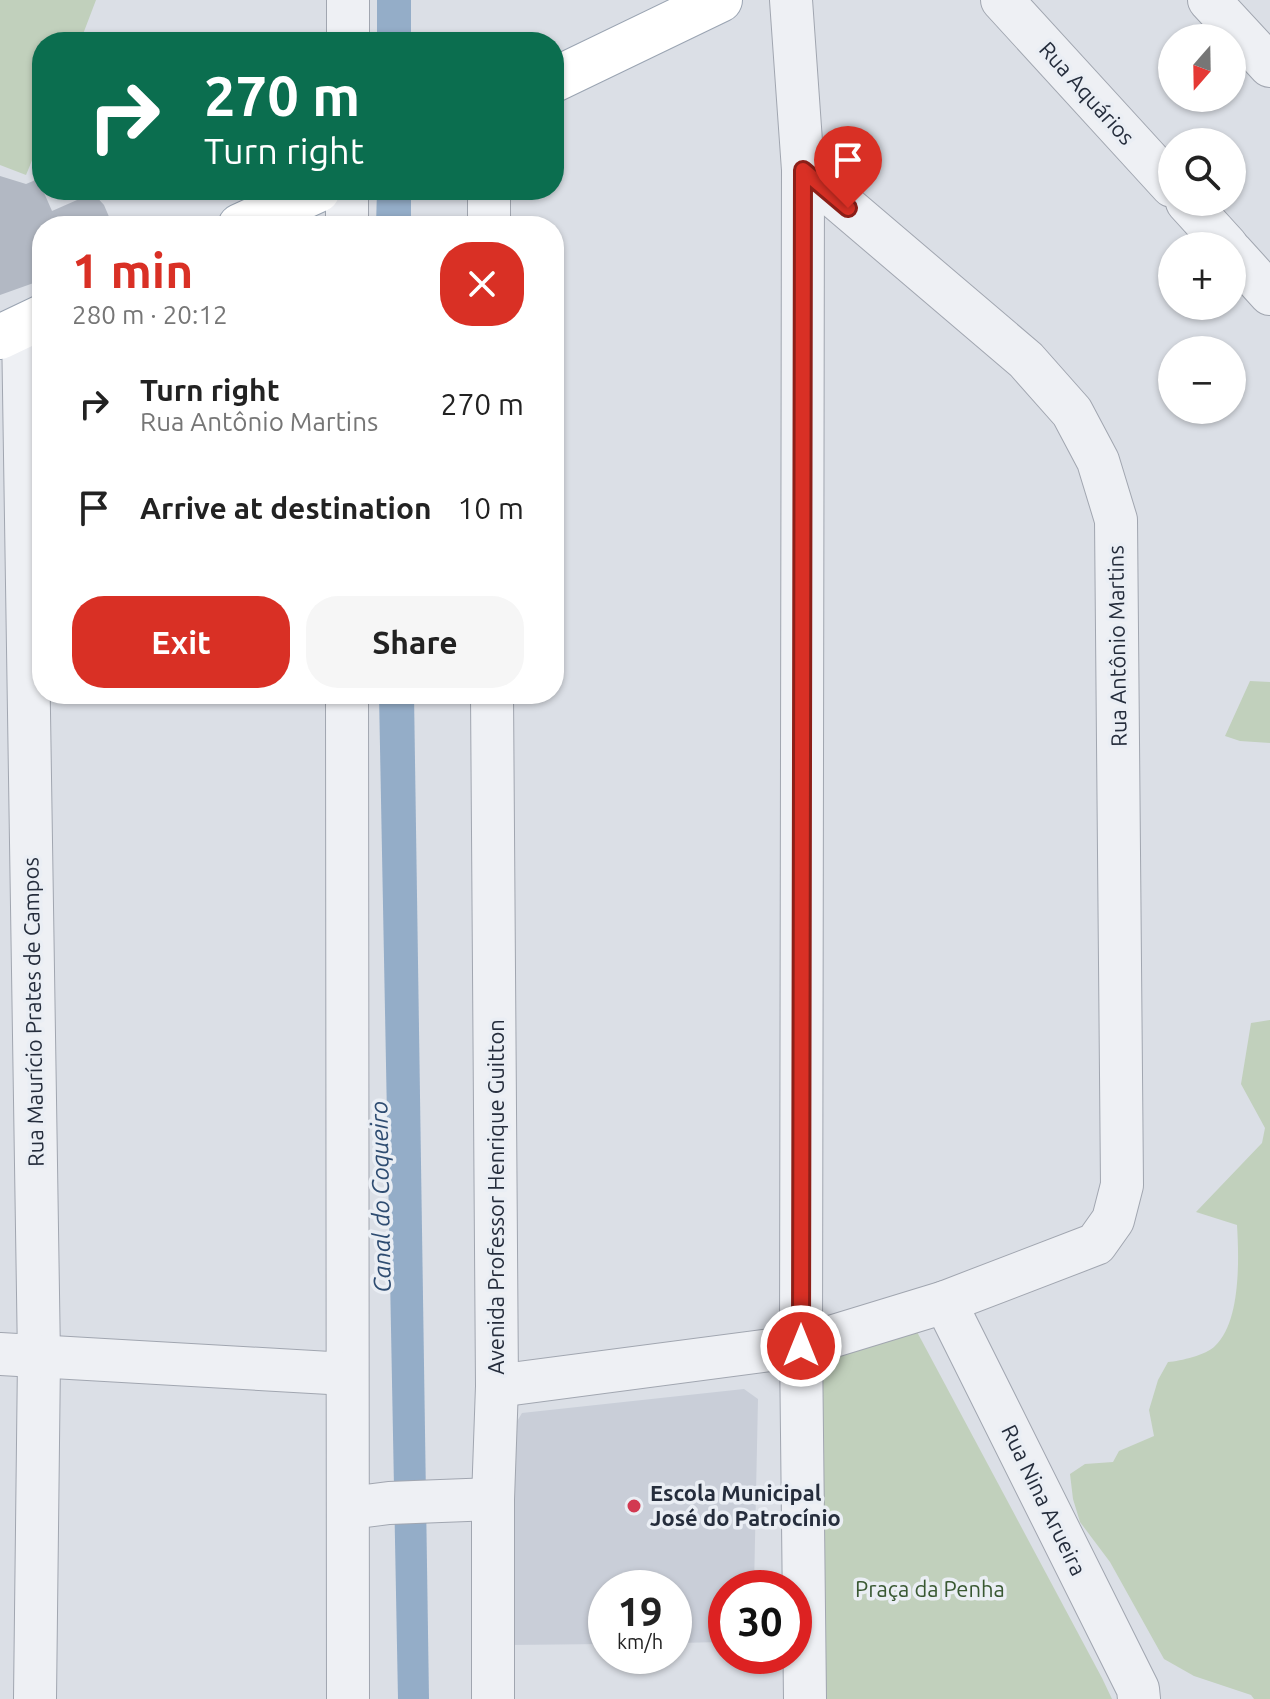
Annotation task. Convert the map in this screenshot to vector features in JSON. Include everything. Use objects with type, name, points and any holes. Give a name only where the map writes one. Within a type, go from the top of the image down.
[{"type":"main road","points":[[564,75],[717,1]]},
{"type":"main road","points":[[262,216],[296,200]]},
{"type":"street","points":[[348,0],[348,32]]},
{"type":"street","points":[[791,0],[803,170],[801,1346],[805,1699]]},
{"type":"street","name":"Rua Aquários","points":[[1002,0],[1158,171]]},
{"type":"street","points":[[1209,0],[1270,66]]},
{"type":"street","name":"Rua Antônio Martins","points":[[803,170],[1026,360],[1072,412],[1098,461],[1116,520],[1122,1185],[1113,1220],[1096,1244],[945,1302]]},
{"type":"street","points":[[1200,216],[1214,232]]},
{"type":"street","points":[[1246,267],[1270,294]]},
{"type":"street","name":"Rua Maurício Prates de Campos","points":[[22,327],[19,1356],[35,1699]]},
{"type":"street","points":[[347,704],[347,1374],[369,1505],[348,1699]]},
{"type":"street","name":"Avenida Professor Henrique Guitton","points":[[492,704],[497,1386],[493,1499],[493,1699]]},
{"type":"street","points":[[497,1386],[801,1346],[945,1302]]},
{"type":"street","name":"Rua Nina Arueira","points":[[945,1302],[1138,1689],[1139,1699]]},
{"type":"street","points":[[19,1356],[347,1374]]},
{"type":"street","points":[[369,1505],[493,1499]]},
{"type":"shaded area","name":"Escola Municipal José do Patrocínio","points":[[744,1389],[758,1399],[754,1570],[708,1570],[708,1642],[692,1643],[692,1570],[588,1570],[588,1644],[506,1645],[516,1423],[522,1413]]},
{"type":"green space","points":[[0,0],[96,0],[84,32],[32,32],[32,160],[26,175],[0,165]]},
{"type":"green space","points":[[1250,681],[1270,682],[1270,743],[1240,741],[1225,736]]},
{"type":"green space","points":[[1270,1020],[1270,1699],[1254,1699],[1251,1695],[1194,1676],[1164,1659],[1110,1562],[1080,1522],[1070,1474],[1085,1464],[1113,1462],[1119,1451],[1154,1436],[1149,1410],[1158,1380],[1168,1362],[1193,1357],[1211,1349],[1230,1322],[1236,1289],[1237,1225],[1196,1212],[1262,1143],[1265,1128],[1241,1084],[1251,1023]]},
{"type":"green space","name":"Praça da Penha","points":[[916,1330],[1112,1699],[822,1699],[815,1362]]},
{"type":"water","points":[[377,0],[411,0],[411,32],[377,32]]},
{"type":"water","points":[[377,200],[411,200],[411,216],[376,216]]},
{"type":"water","points":[[379,704],[414,704],[429,1699],[398,1699]]},
{"type":"building","points":[[0,176],[26,184],[32,182],[32,200],[47,200],[52,211],[77,200],[99,200],[104,205],[109,216],[32,216],[32,284],[0,295]]},
{"type":"place","name":"Escola Municipal José do Patrocínio","points":[[634,1506]]},
{"type":"route","points":[[801,1346],[803,170],[848,208]]},
{"type":"water label","name":"Canal do Coqueiro","points":[[381,1197]]}]
